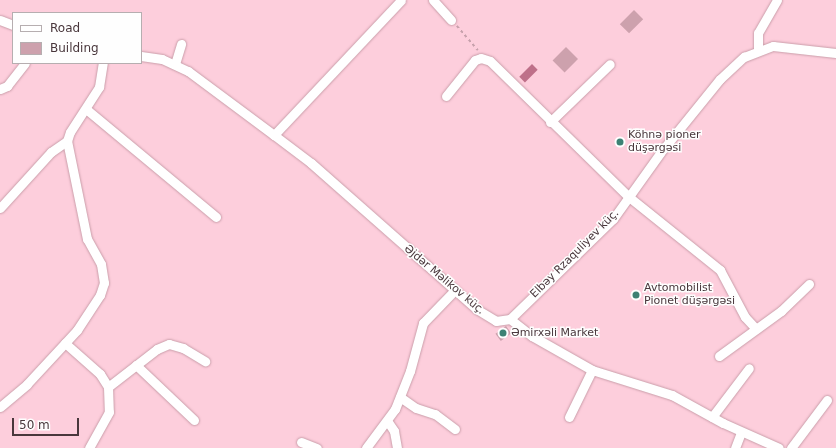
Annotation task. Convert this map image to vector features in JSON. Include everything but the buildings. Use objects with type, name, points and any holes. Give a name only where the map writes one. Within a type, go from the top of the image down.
[{"type":"street","points":[[274,135],[401,0]]},
{"type":"street","points":[[758,49],[758,33],[777,0]]},
{"type":"street","points":[[435,1],[451,20]]},
{"type":"street","points":[[0,20],[12,25]]},
{"type":"street","points":[[175,64],[181,44]]},
{"type":"street","name":"Elbəy Rzaquliyev küç.","points":[[510,319],[613,219],[660,152],[720,79],[744,57],[758,49],[782,46],[836,53]]},
{"type":"street","name":"Əjdər Məlikov küç.","points":[[142,56],[175,64],[311,163],[455,290],[488,317],[496,321],[510,319]]},
{"type":"street","points":[[446,96],[470,65],[481,58],[490,61],[550,122],[629,198],[720,270],[745,317],[756,329]]},
{"type":"street","points":[[0,89],[7,86],[23,64]]},
{"type":"street","points":[[0,208],[51,152],[67,141],[102,80],[103,64]]},
{"type":"street","points":[[550,122],[610,64]]},
{"type":"street","points":[[86,109],[216,217]]},
{"type":"street","points":[[0,406],[27,384],[65,343],[89,314],[104,283],[101,264],[87,239],[67,141]]},
{"type":"street","points":[[719,356],[756,329],[809,284]]},
{"type":"street","points":[[366,448],[388,422],[400,398],[423,323],[455,290]]},
{"type":"street","points":[[510,319],[528,333],[592,370],[672,395],[741,432],[779,448]]},
{"type":"street","points":[[65,343],[100,374],[108,387],[108,412],[89,448]]},
{"type":"street","points":[[108,387],[157,349],[169,344],[183,348],[205,361]]},
{"type":"street","points":[[136,365],[194,420]]},
{"type":"street","points":[[712,417],[750,368]]},
{"type":"street","points":[[569,417],[592,370]]},
{"type":"street","points":[[400,398],[416,408],[435,414],[455,429]]},
{"type":"street","points":[[791,448],[827,400]]},
{"type":"street","points":[[388,422],[394,431],[397,448]]},
{"type":"street","points":[[735,448],[741,432]]},
{"type":"street","points":[[301,442],[317,448]]},
{"type":"path","points":[[451,20],[481,58]]},
{"type":"shaded area","points":[[532,64],[538,70],[525,82],[519,77]]},
{"type":"place","name":"Köhnə pioner düşərgəsi","points":[[620,142]]},
{"type":"place","name":"Avtomobilist Pionet düşərgəsi","points":[[636,295]]},
{"type":"place","name":"Əmirxəli Market","points":[[503,333]]}]
